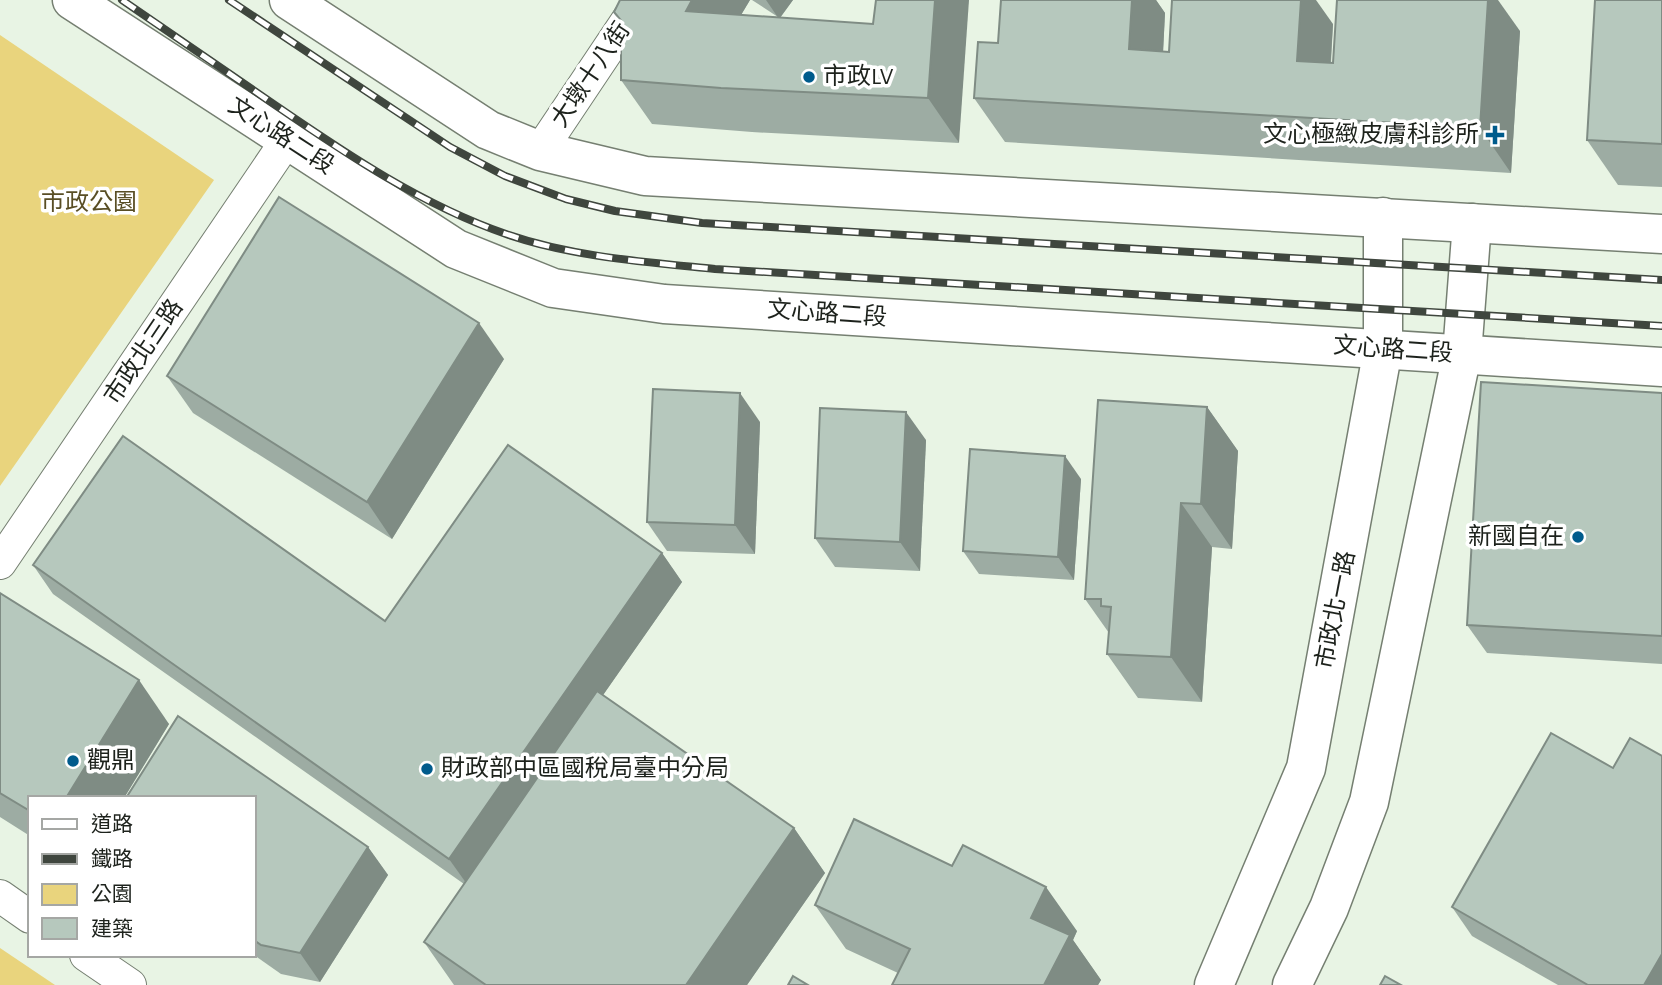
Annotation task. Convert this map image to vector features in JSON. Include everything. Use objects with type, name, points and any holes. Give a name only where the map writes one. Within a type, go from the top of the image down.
[{"type":"main road","name":"文心路二段","points":[[72,0],[456,249],[553,288],[664,304],[1662,367]]},
{"type":"main road","points":[[289,0],[488,130],[540,151],[645,176],[1662,234]]},
{"type":"main road","name":"市政北一路","points":[[1214,985],[1306,768],[1383,349],[1383,218]]},
{"type":"main road","points":[[1292,985],[1329,908],[1370,802],[1462,354],[1472,223]]},
{"type":"street","name":"大墩十八街","points":[[540,151],[642,0]]},
{"type":"street","name":"市政北三路","points":[[0,563],[288,140]]},
{"type":"street","points":[[0,896],[28,916]]},
{"type":"street","points":[[89,957],[130,985]]},
{"type":"green space","name":"市政公園","points":[[0,35],[214,180],[0,486]]},
{"type":"green space","points":[[0,948],[55,985],[0,985]]},
{"type":"building","points":[[620,0],[692,0],[686,11],[873,24],[876,0],[935,0],[928,98],[721,88],[621,80],[624,24],[614,12]]},
{"type":"building","points":[[1001,0],[1132,0],[1129,49],[1169,52],[1172,0],[1301,0],[1297,61],[1333,63],[1337,0],[1488,0],[1480,128],[974,98],[978,42],[998,43]]},
{"type":"building","points":[[1595,0],[1662,0],[1662,144],[1587,140]]},
{"type":"building","points":[[279,197],[479,323],[367,502],[167,376]]},
{"type":"building","name":"新國自在","points":[[1481,382],[1662,393],[1662,636],[1467,625]]},
{"type":"building","points":[[653,389],[740,393],[735,525],[647,522]]},
{"type":"building","points":[[1098,400],[1207,407],[1201,504],[1181,503],[1171,657],[1107,654],[1111,607],[1101,606],[1101,599],[1085,599]]},
{"type":"building","points":[[820,408],[906,412],[900,542],[815,538]]},
{"type":"building","name":"財政部中區國稅局臺中分局","points":[[123,436],[385,621],[508,445],[662,553],[449,859],[33,565]]},
{"type":"building","points":[[970,449],[1065,456],[1058,557],[963,551]]},
{"type":"building","name":"觀鼎","points":[[0,593],[139,680],[67,796],[28,796],[28,810],[0,793]]},
{"type":"building","points":[[597,691],[794,828],[686,985],[486,985],[424,942]]},
{"type":"building","points":[[178,716],[368,847],[300,953],[261,945],[256,941],[256,796],[127,796]]},
{"type":"building","points":[[1551,733],[1613,768],[1630,738],[1662,756],[1662,954],[1644,985],[1588,985],[1452,907]]},
{"type":"building","points":[[854,819],[952,866],[963,845],[1046,887],[1031,918],[1070,935],[1044,985],[892,985],[910,949],[815,905]]},
{"type":"building","points":[[793,976],[808,985],[788,985]]},
{"type":"building","points":[[1385,976],[1401,985],[1380,985]]},
{"type":"railway","points":[[122,0],[302,124],[415,194],[506,234],[557,248],[609,258],[715,269],[1662,326]]},
{"type":"railway","points":[[229,0],[450,147],[505,176],[566,199],[615,211],[702,223],[1662,280]]},
{"type":"place","name":"市政LV","points":[[809,77]]},
{"type":"place","name":"文心極緻皮膚科診所","points":[[1495,135]]},
{"type":"place","name":"新國自在","points":[[1578,537]]},
{"type":"place","name":"觀鼎","points":[[73,761]]},
{"type":"place","name":"財政部中區國稅局臺中分局","points":[[427,769]]}]
